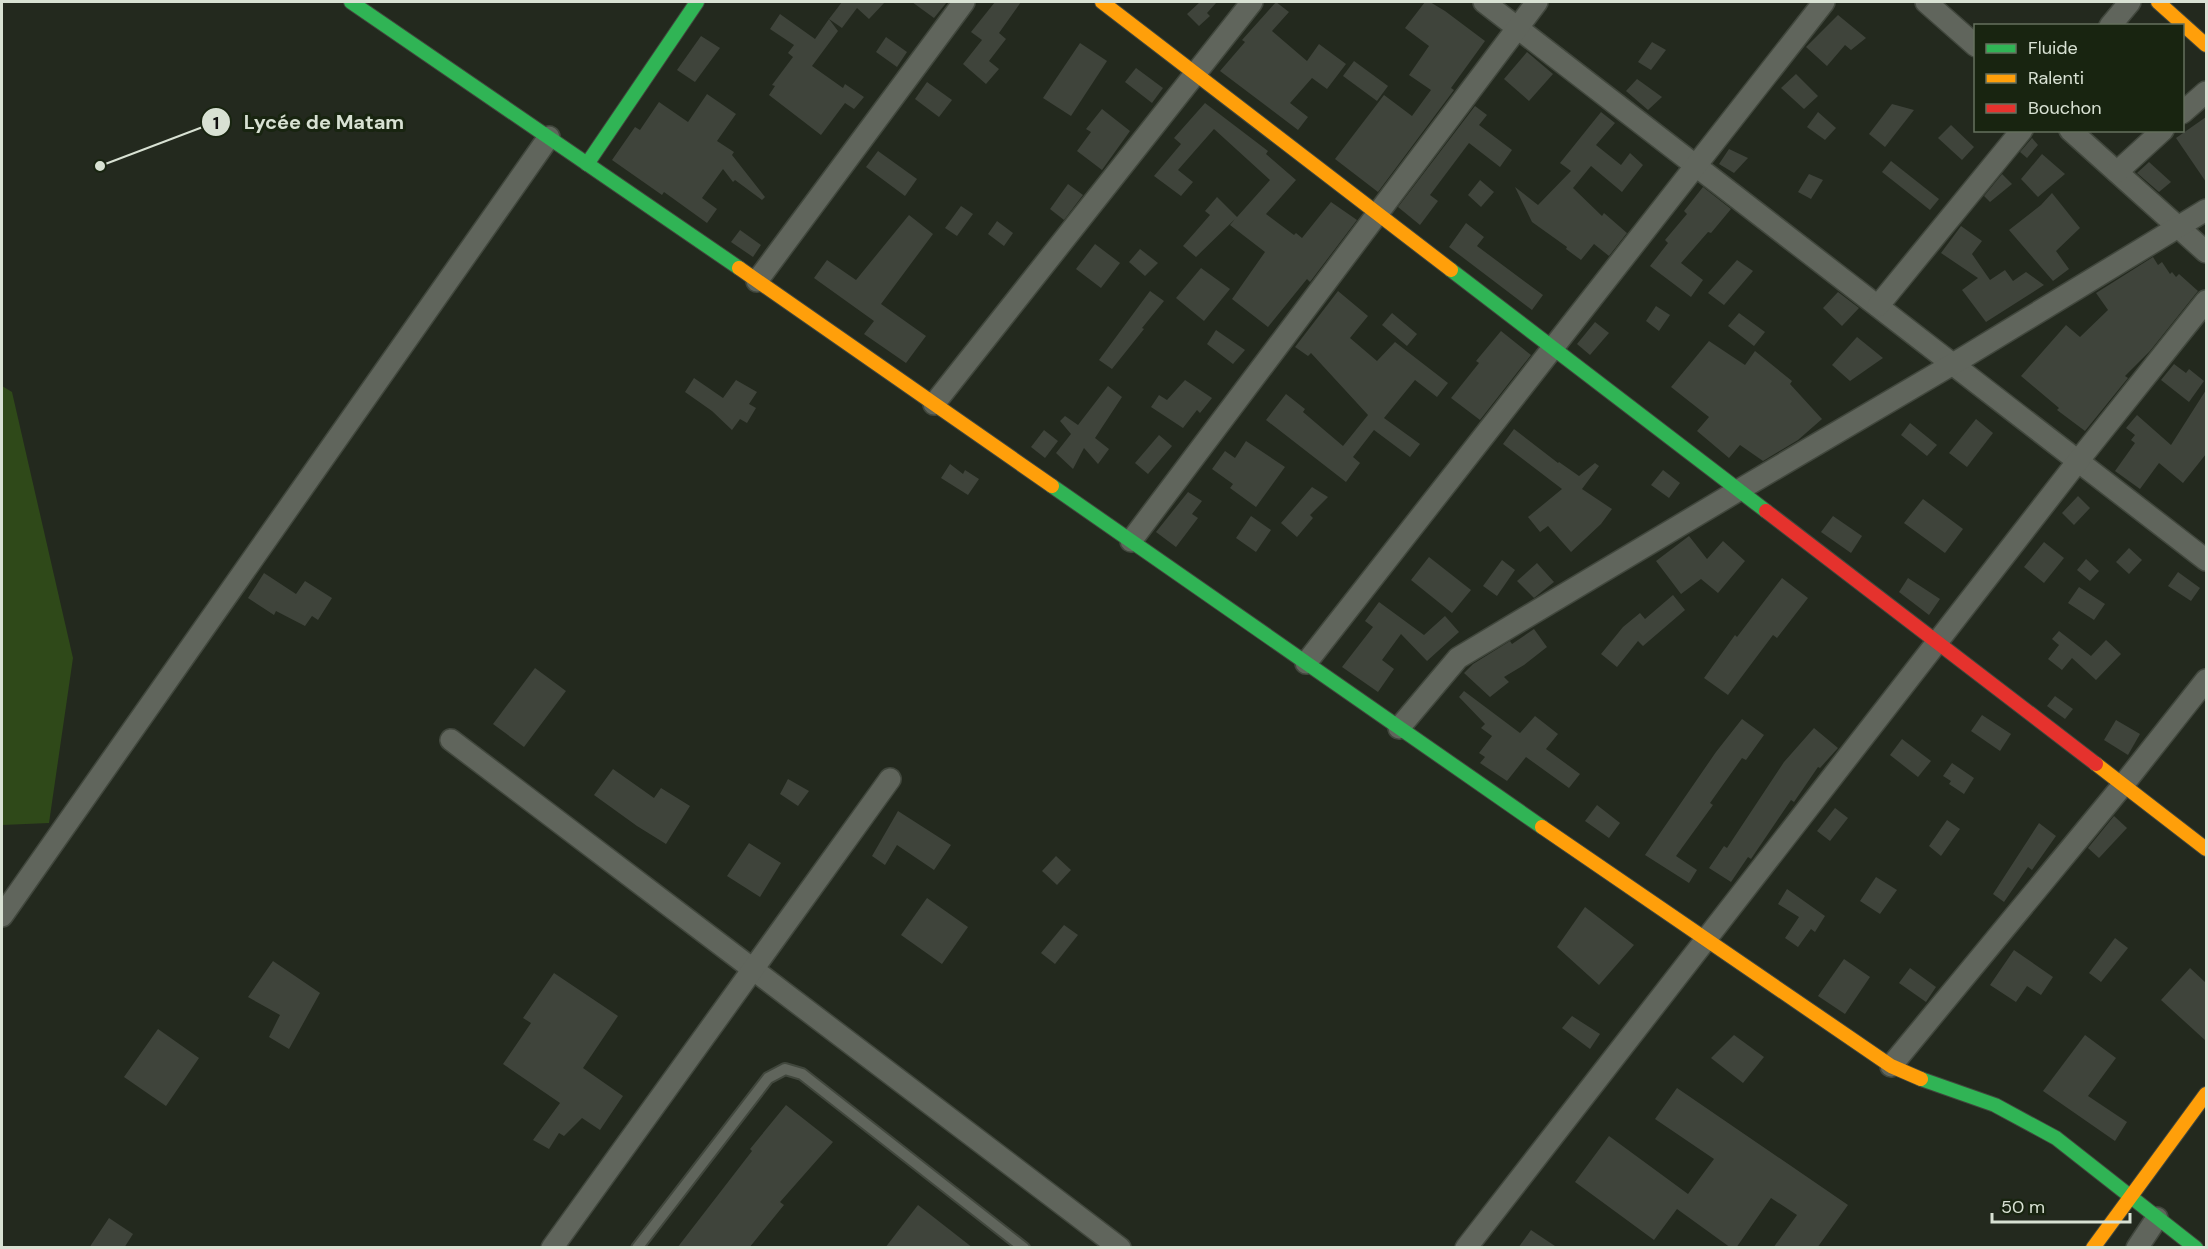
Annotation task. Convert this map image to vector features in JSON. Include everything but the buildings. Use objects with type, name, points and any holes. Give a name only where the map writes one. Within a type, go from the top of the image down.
[{"type":"street","points":[[351,2],[757,281],[1706,941],[1892,1066],[1943,1088],[1995,1105],[2056,1138],[2196,1248]]},
{"type":"street","points":[[587,164],[697,2]]},
{"type":"street","points":[[757,281],[964,2]]},
{"type":"street","points":[[1102,2],[2206,849]]},
{"type":"street","points":[[934,404],[1252,2]]},
{"type":"street","points":[[1484,2],[2206,560]]},
{"type":"street","points":[[1131,541],[1537,2]]},
{"type":"street","points":[[1306,663],[1824,2]]},
{"type":"street","points":[[1926,2],[1974,44]]},
{"type":"street","points":[[2112,24],[2130,2]]},
{"type":"street","points":[[2158,2],[2183,24]]},
{"type":"street","points":[[2184,25],[2206,45]]},
{"type":"street","points":[[2184,111],[2206,92]]},
{"type":"street","points":[[1878,306],[2020,132]]},
{"type":"street","points":[[2072,132],[2206,252]]},
{"type":"street","points":[[2116,172],[2161,132]]},
{"type":"street","points":[[2,916],[549,137]]},
{"type":"street","points":[[1399,728],[1458,658],[1953,364],[2206,210]]},
{"type":"street","points":[[1466,1248],[2206,301]]},
{"type":"street","points":[[1892,1066],[2123,785],[2206,680]]},
{"type":"street","points":[[451,740],[1120,1248]]},
{"type":"street","points":[[552,1248],[890,779]]},
{"type":"street","points":[[2093,1248],[2206,1094]]},
{"type":"street","points":[[2137,1248],[2157,1218]]},
{"type":"lane","points":[[637,1248],[768,1078],[785,1070],[802,1074],[1024,1248]]},
{"type":"green space","points":[[2,386],[12,392],[73,658],[49,823],[2,825]]},
{"type":"traffic: fast","points":[[351,2],[739,268]]},
{"type":"traffic: fast","points":[[587,164],[697,2]]},
{"type":"traffic: fast","points":[[1451,270],[1766,511]]},
{"type":"traffic: fast","points":[[1052,486],[1542,827]]},
{"type":"traffic: fast","points":[[1921,1079],[1995,1105],[2056,1138],[2196,1248]]},
{"type":"traffic: slow","points":[[1102,2],[1451,270]]},
{"type":"traffic: slow","points":[[2158,2],[2183,24]]},
{"type":"traffic: slow","points":[[2184,25],[2206,45]]},
{"type":"traffic: slow","points":[[739,268],[1052,486]]},
{"type":"traffic: slow","points":[[2096,764],[2206,849]]},
{"type":"traffic: slow","points":[[1542,827],[1891,1066],[1921,1079]]},
{"type":"traffic: slow","points":[[2093,1248],[2206,1094]]},
{"type":"traffic: jam","points":[[1766,511],[2096,764]]},
{"type":"place","name":"Lycée de Matam","points":[[100,166]]}]
